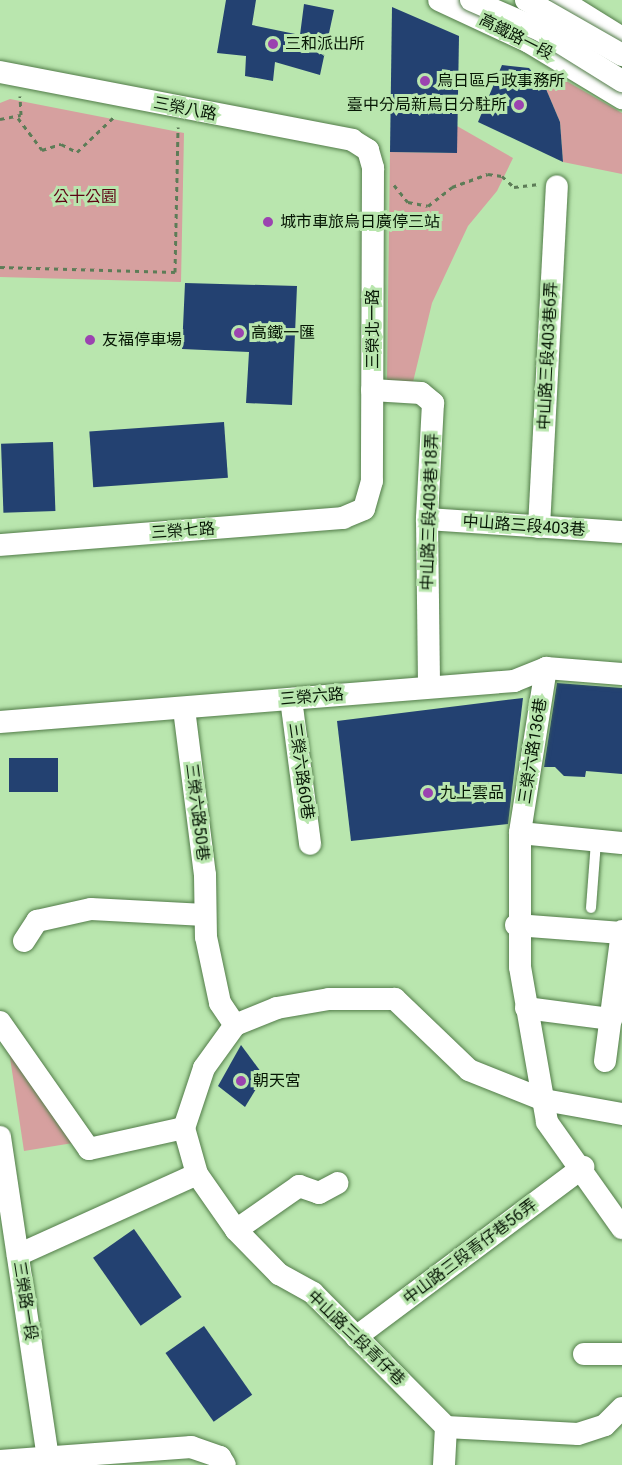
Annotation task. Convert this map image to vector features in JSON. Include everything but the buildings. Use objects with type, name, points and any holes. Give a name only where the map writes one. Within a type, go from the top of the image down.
[{"type":"street","name":"高鐵路一段","points":[[440,0],[538,47],[622,98]]},
{"type":"street","points":[[471,0],[540,30],[622,81]]},
{"type":"street","points":[[525,0],[622,55]]},
{"type":"street","points":[[531,0],[538,47]]},
{"type":"street","points":[[538,47],[549,0]]},
{"type":"street","points":[[561,0],[622,38]]},
{"type":"street","name":"三榮八路","points":[[0,72],[352,140],[368,150]]},
{"type":"street","name":"三榮北一路","points":[[364,509],[372,481],[373,168],[368,150]]},
{"type":"street","name":"中山路三段403巷6弄","points":[[539,527],[557,186]]},
{"type":"street","name":"中山路三段403巷18弄","points":[[372,390],[421,393],[433,403],[427,519],[429,687]]},
{"type":"street","name":"三榮七路","points":[[0,545],[343,518],[364,509]]},
{"type":"street","name":"中山路三段403巷","points":[[427,519],[622,532]]},
{"type":"street","name":"三榮六路","points":[[0,722],[514,681],[546,668],[622,674]]},
{"type":"street","name":"三榮六路136巷","points":[[544,1100],[526,1008],[516,925],[520,833],[546,668]]},
{"type":"street","name":"三榮六路60巷","points":[[291,699],[310,844]]},
{"type":"street","name":"三榮六路50巷","points":[[184,709],[205,915],[220,1003],[235,1025]]},
{"type":"street","points":[[520,833],[622,843]]},
{"type":"street","points":[[24,941],[37,921],[91,909],[205,915]]},
{"type":"street","points":[[516,925],[622,932],[605,1060]]},
{"type":"street","points":[[0,1022],[89,1149],[184,1128],[204,1068],[235,1025],[302,1003],[394,999],[469,1070],[544,1100],[622,1114]]},
{"type":"street","points":[[526,1008],[611,1019]]},
{"type":"street","points":[[544,1100],[547,1122],[583,1167],[622,1228]]},
{"type":"street","name":"中山路三段青仔巷","points":[[184,1128],[197,1174],[236,1230],[279,1274],[314,1293],[446,1427]]},
{"type":"street","name":"三榮路一段","points":[[0,1137],[48,1462]]},
{"type":"street","name":"中山路三段青仔巷56弄","points":[[356,1336],[583,1167]]},
{"type":"street","points":[[18,1256],[197,1174]]},
{"type":"street","points":[[236,1230],[299,1186],[319,1193],[338,1183]]},
{"type":"street","points":[[585,1354],[622,1354]]},
{"type":"street","points":[[444,1465],[446,1427],[578,1434],[605,1425],[622,1408]]},
{"type":"street","points":[[0,1461],[48,1462],[191,1447],[223,1461]]},
{"type":"lane","points":[[591,908],[596,841]]},
{"type":"path","points":[[18,118],[24,108],[20,96]]},
{"type":"path","points":[[18,118],[42,150],[61,144],[77,152],[117,115]]},
{"type":"path","points":[[0,119],[18,118]]},
{"type":"path","points":[[0,267],[175,272],[178,127]]},
{"type":"path","points":[[390,180],[419,206],[437,203],[452,187],[488,174],[502,176],[514,187],[543,181],[557,186]]},
{"type":"green space","points":[[554,74],[622,113],[622,174],[563,162],[560,122],[546,89]]},
{"type":"green space","name":"公十公園","points":[[10,99],[184,133],[181,282],[0,277],[0,103]]},
{"type":"green space","points":[[457,126],[513,158],[497,191],[468,226],[432,303],[413,382],[387,380],[390,152],[457,153]]},
{"type":"green space","points":[[8,1044],[79,1142],[24,1151]]},
{"type":"place","name":"三和派出所","points":[[273,44]]},
{"type":"place","name":"烏日區戶政事務所","points":[[425,81]]},
{"type":"place","name":"臺中分局新烏日分駐所","points":[[519,105]]},
{"type":"place","name":"城市車旅烏日廣停三站","points":[[268,222]]},
{"type":"place","name":"高鐵一匯","points":[[239,333]]},
{"type":"place","name":"友福停車場","points":[[90,340]]},
{"type":"place","name":"九上雲品","points":[[428,793]]},
{"type":"place","name":"朝天宮","points":[[241,1081]]}]
